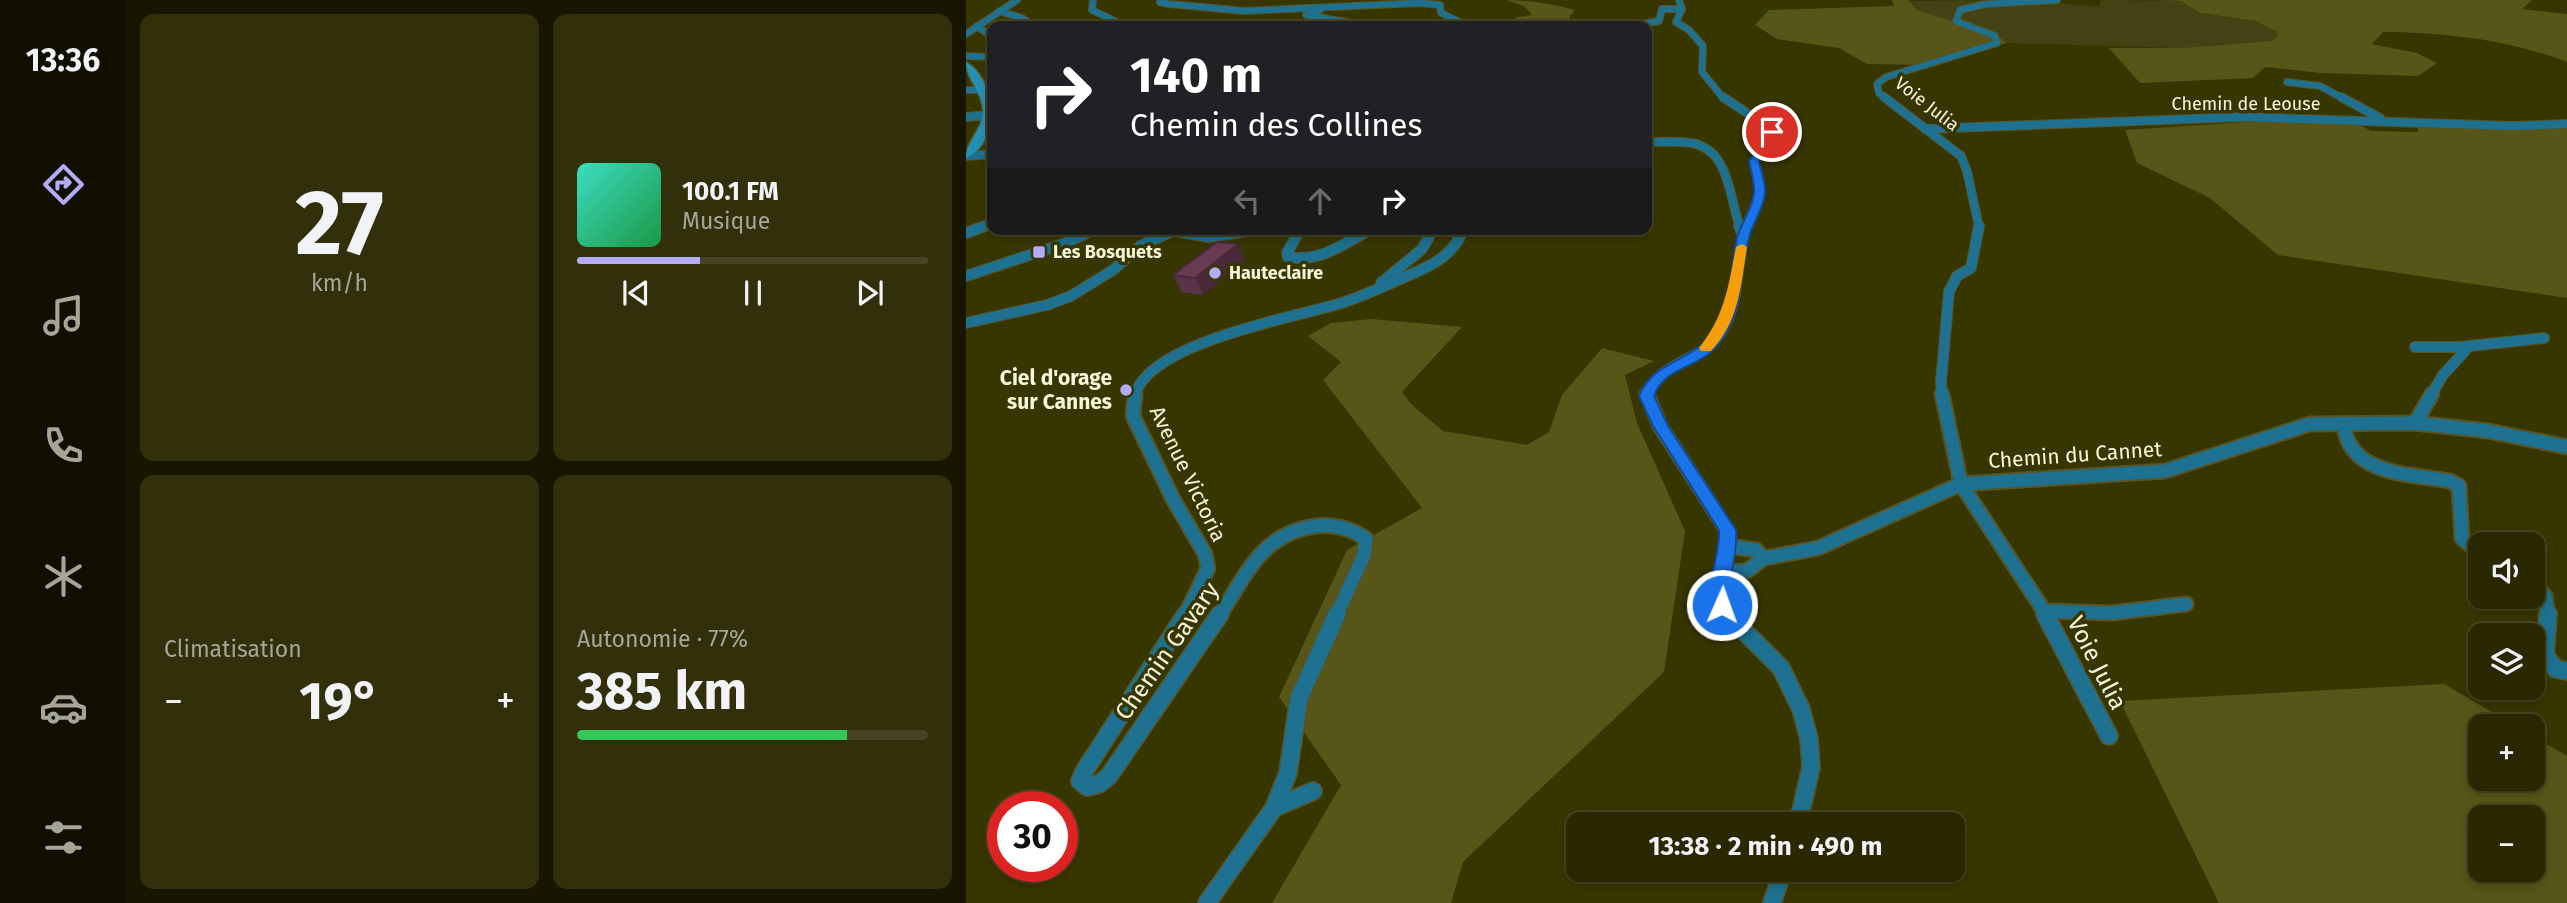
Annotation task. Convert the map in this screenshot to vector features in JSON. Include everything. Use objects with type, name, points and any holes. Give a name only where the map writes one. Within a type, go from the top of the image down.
[{"type":"main road","points":[[966,65],[982,90],[987,108]]},
{"type":"main road","points":[[966,156],[987,127]]},
{"type":"street","points":[[966,34],[1017,0]]},
{"type":"street","points":[[1093,0],[1092,10],[1113,21]]},
{"type":"street","points":[[1161,0],[1160,2],[1170,4],[1237,11],[1307,7],[1373,8],[1420,3],[1440,5],[1441,13],[1458,21]]},
{"type":"street","points":[[1679,0],[1682,9],[1676,22],[1689,30],[1703,46],[1702,72],[1725,100],[1772,132],[1754,161],[1760,193],[1743,236],[1731,306],[1710,346],[1661,373],[1646,396],[1660,426],[1725,525],[1729,546],[1720,589],[1722,605],[1728,615],[1775,661],[1791,688],[1809,741],[1811,768],[1801,812]]},
{"type":"street","name":"Voie Julia","points":[[2057,0],[1986,4],[1959,10],[1956,20],[1990,34],[1998,40],[1997,43],[1880,80],[1877,84],[1879,93],[1961,156],[1967,172],[1979,225],[1971,268],[1957,276],[1949,292],[1941,382],[1961,484],[2045,611],[2109,736]]},
{"type":"street","points":[[1340,21],[1306,15],[1321,10],[1388,9],[1420,3]]},
{"type":"street","points":[[1652,22],[1659,21],[1662,9],[1682,9]]},
{"type":"street","points":[[999,11],[1016,15],[1026,21]]},
{"type":"street","points":[[977,26],[987,33]]},
{"type":"street","points":[[966,56],[987,57]]},
{"type":"street","points":[[2287,82],[2320,86],[2387,121]]},
{"type":"street","points":[[966,90],[982,90]]},
{"type":"street","points":[[966,117],[987,115]]},
{"type":"street","name":"Chemin de Leouse","points":[[1925,129],[2242,117],[2512,126],[2567,124]]},
{"type":"street","points":[[966,145],[978,142]]},
{"type":"street","points":[[1652,142],[1693,143],[1710,150],[1726,172],[1731,203],[1743,236]]},
{"type":"street","points":[[966,156],[987,154]]},
{"type":"street","points":[[966,233],[987,225]]},
{"type":"street","points":[[966,276],[1083,235]]},
{"type":"street","points":[[966,323],[1047,305],[1071,296],[1113,270],[1140,246],[1164,235]]},
{"type":"street","points":[[1186,235],[1208,239],[1230,235]]},
{"type":"street","points":[[1297,235],[1287,253],[1288,257],[1306,260],[1334,253],[1362,235]]},
{"type":"street","points":[[1370,292],[1422,249],[1429,237],[1428,235]]},
{"type":"street","name":"Avenue Victoria","points":[[1087,787],[1080,781],[1085,770],[1185,616],[1208,568],[1205,554],[1173,499],[1133,416],[1136,390],[1148,373],[1192,348],[1241,330],[1339,304],[1420,271],[1450,254],[1460,235]]},
{"type":"street","points":[[2415,347],[2460,347],[2544,338]]},
{"type":"street","points":[[2416,424],[2443,375],[2465,351],[2460,347]]},
{"type":"street","name":"Chemin du Cannet","points":[[1723,572],[1747,571],[1757,565],[1760,559],[1818,548],[1961,484],[2165,471],[2311,424],[2416,424],[2488,431],[2567,447]]},
{"type":"street","points":[[2344,425],[2344,433],[2361,461],[2372,467],[2450,481],[2459,486],[2462,538],[2468,543]]},
{"type":"street","name":"Chemin Gavary","points":[[1087,787],[1099,784],[1109,776],[1262,553],[1281,537],[1301,528],[1320,524],[1356,530],[1366,539],[1364,555],[1299,698],[1288,773],[1274,808]]},
{"type":"street","points":[[1729,546],[1752,548],[1759,554],[1760,559]]},
{"type":"street","points":[[2545,593],[2548,599],[2545,656],[2556,669],[2567,671]]},
{"type":"street","name":"Voie Julia","points":[[2045,611],[2112,613],[2186,604]]},
{"type":"street","points":[[1207,903],[1274,808],[1313,792]]},
{"type":"street","points":[[1772,903],[1779,882]]},
{"type":"shaded area","points":[[1506,0],[1575,10],[1570,21],[1514,20],[1532,15],[1524,6]]},
{"type":"shaded area","points":[[1892,0],[1908,0],[1916,10],[1995,34],[2007,43],[1918,65],[1867,64],[1839,48],[1777,39],[1755,25],[1769,10],[1894,6]]},
{"type":"shaded area","points":[[2024,0],[2099,7],[2101,0],[2181,1],[2200,13],[2256,21],[2277,32],[2278,37],[2271,41],[2181,48],[2007,43],[1995,34],[1916,10],[1907,1]]},
{"type":"shaded area","points":[[2158,0],[2532,0],[2522,9],[2567,14],[2567,62],[2523,48],[2477,39],[2383,32],[2372,44],[2417,53],[2437,63],[2418,76],[2320,73],[2265,67],[2253,78],[2140,83],[2109,48],[2181,48],[2271,41],[2278,37],[2277,32],[2256,21],[2200,13],[2181,1]]},
{"type":"shaded area","points":[[2247,122],[2359,124],[2371,131],[2418,132],[2418,125],[2567,126],[2567,298],[2278,255],[2210,198],[2137,163],[2125,130]]},
{"type":"shaded area","points":[[1371,319],[1462,327],[1402,392],[1411,404],[1443,431],[1527,445],[1549,432],[1562,395],[1602,348],[1654,361],[1625,375],[1637,423],[1685,531],[1664,672],[1463,862],[1451,903],[1272,903],[1341,785],[1279,697],[1347,550],[1422,508],[1323,380],[1341,362],[1308,336],[1331,323]]},
{"type":"shaded area","points":[[2444,684],[2495,714],[2468,714],[2468,791],[2545,791],[2545,743],[2567,756],[2567,903],[2219,903],[2120,701]]},
{"type":"building","points":[[1217,242],[1238,244],[1195,278],[1173,275]]},
{"type":"slow traffic","points":[[1706,348],[1716,337],[1731,306],[1742,247]]},
{"type":"place","name":"Les Bosquets","points":[[1039,252]]},
{"type":"place","name":"Hauteclaire","points":[[1215,273]]},
{"type":"place","name":"Ciel d'orage sur Cannes","points":[[1126,390]]},
{"type":"route","points":[[1722,605],[1720,589],[1728,556],[1727,530],[1719,513],[1660,426],[1646,396],[1648,389],[1661,373],[1710,346],[1724,323],[1735,293],[1743,236],[1760,193],[1754,161],[1772,132]]}]
